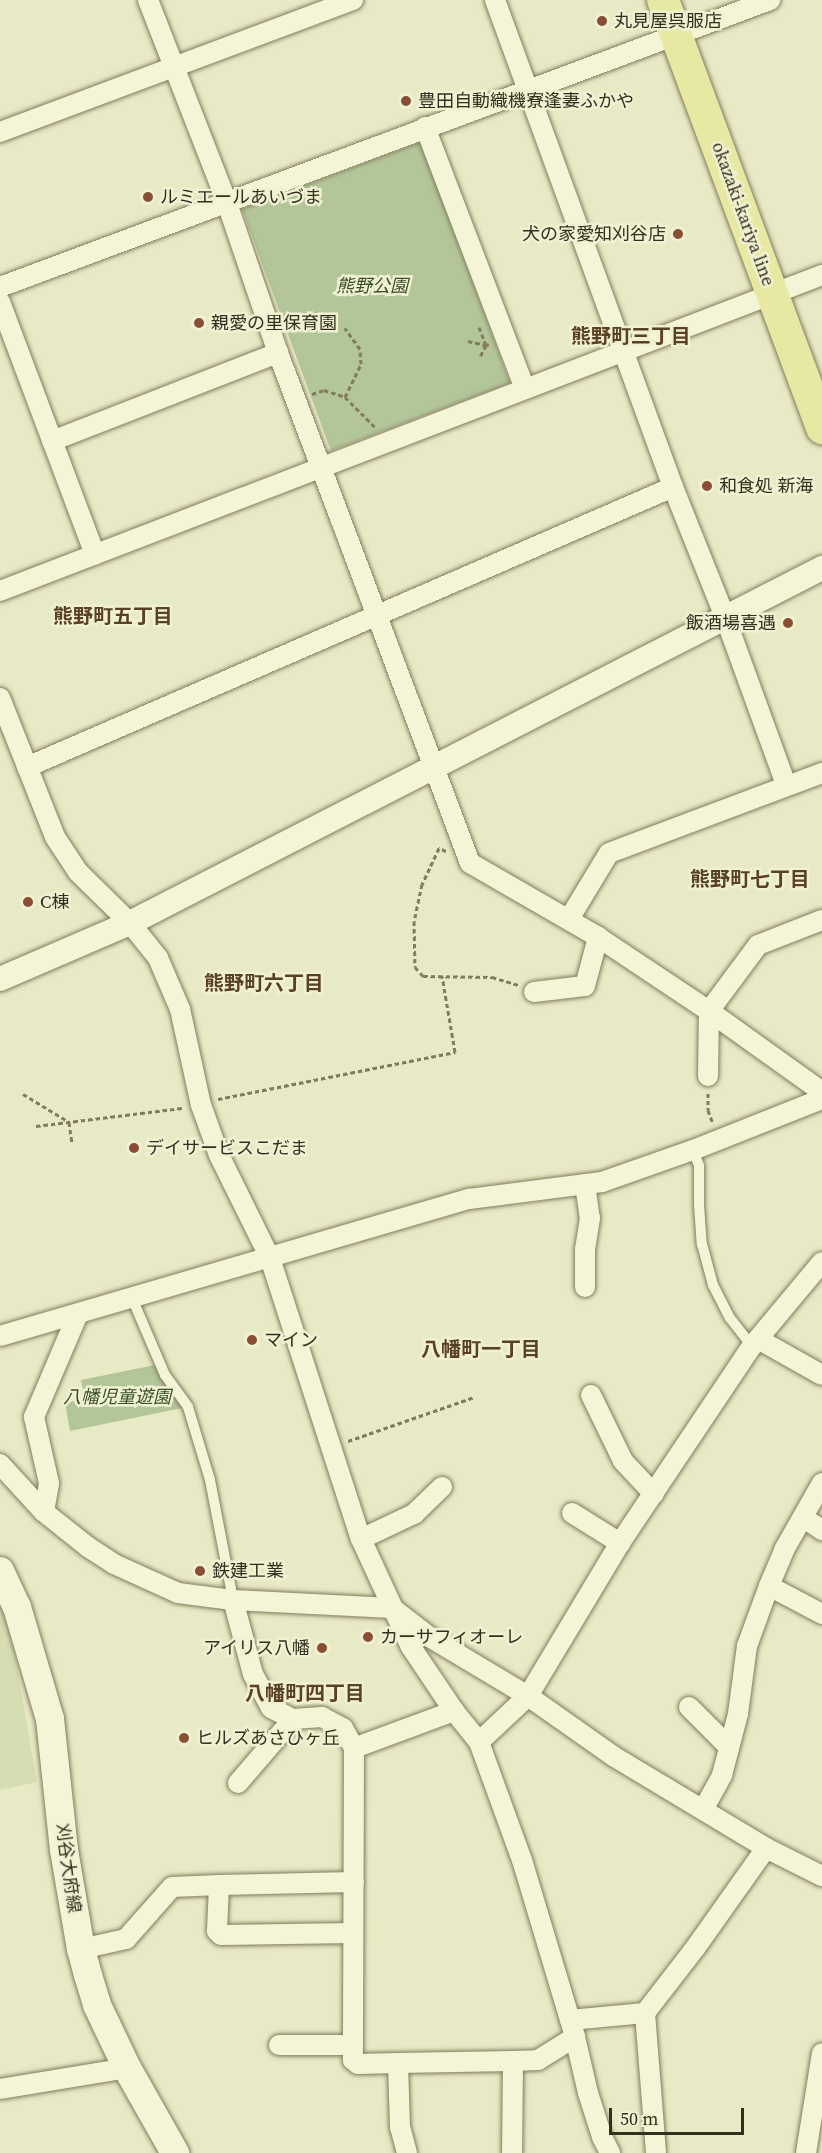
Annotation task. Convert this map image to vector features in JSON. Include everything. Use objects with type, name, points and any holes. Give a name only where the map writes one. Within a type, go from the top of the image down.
[{"type":"main road","name":"okazaki-kariya line","points":[[663,0],[822,428]]},
{"type":"main road","name":"刈谷大府線","points":[[0,1571],[17,1607],[50,1719],[64,1850],[81,1949],[97,2005],[127,2068],[175,2153]]},
{"type":"street","points":[[148,0],[227,203],[278,353],[470,863],[598,937],[709,1011],[822,1092]]},
{"type":"street","points":[[0,132],[352,0]]},
{"type":"street","points":[[495,0],[626,351],[673,487],[725,617],[786,785]]},
{"type":"street","points":[[0,287],[770,0]]},
{"type":"street","points":[[425,127],[525,388]]},
{"type":"street","points":[[0,591],[822,274]]},
{"type":"street","points":[[0,302],[94,555]]},
{"type":"street","points":[[52,441],[278,353]]},
{"type":"street","points":[[27,767],[673,487]]},
{"type":"street","points":[[0,979],[130,923],[822,568]]},
{"type":"street","points":[[0,698],[55,837],[78,872],[130,923],[158,958],[180,1009],[201,1105],[219,1155],[270,1258],[329,1448],[361,1539],[411,1647],[454,1711],[479,1742],[522,1860],[602,2138],[610,2153]]},
{"type":"street","points":[[569,919],[609,852],[822,773]]},
{"type":"street","points":[[708,1076],[709,1011],[758,945],[822,920]]},
{"type":"street","points":[[534,992],[585,986],[598,937]]},
{"type":"street","points":[[0,1336],[469,1199],[602,1182],[693,1150],[822,1099]]},
{"type":"street","points":[[585,1184],[590,1218],[585,1249],[585,1287]]},
{"type":"street","points":[[479,1742],[528,1696],[620,1543],[755,1343],[822,1262]]},
{"type":"street","points":[[44,1512],[49,1484],[34,1416],[78,1314]]},
{"type":"street","points":[[755,1343],[822,1376]]},
{"type":"street","points":[[591,1395],[623,1461],[654,1494]]},
{"type":"street","points":[[0,1464],[44,1512],[88,1547],[145,1579],[178,1593],[233,1600],[392,1608],[432,1638],[528,1696],[614,1756],[704,1808],[766,1848],[822,1875]]},
{"type":"street","points":[[704,1808],[722,1775],[738,1714],[747,1646],[784,1550],[822,1484]]},
{"type":"street","points":[[361,1539],[414,1514],[442,1487]]},
{"type":"street","points":[[572,1513],[620,1543]]},
{"type":"street","points":[[804,1518],[822,1530]]},
{"type":"street","points":[[769,1586],[822,1614]]},
{"type":"street","points":[[233,1600],[253,1674],[272,1708],[293,1719],[322,1717],[343,1728],[354,1748],[353,2060],[358,2064],[538,2060],[572,2028],[645,2013],[696,1947],[766,1848]]},
{"type":"street","points":[[689,1707],[729,1747]]},
{"type":"street","points":[[354,1748],[454,1711]]},
{"type":"street","points":[[238,1783],[293,1719]]},
{"type":"street","points":[[81,1949],[126,1939],[172,1887],[354,1882]]},
{"type":"street","points":[[219,1885],[217,1931],[221,1935],[353,1934]]},
{"type":"street","points":[[645,2013],[656,2153]]},
{"type":"street","points":[[279,2045],[353,2045]]},
{"type":"street","points":[[806,2153],[822,2053]]},
{"type":"street","points":[[512,2153],[513,2061]]},
{"type":"street","points":[[398,2063],[400,2127],[407,2153]]},
{"type":"street","points":[[0,2089],[127,2068]]},
{"type":"lane","points":[[693,1150],[699,1166],[702,1244],[713,1285],[730,1318],[755,1343]]},
{"type":"lane","points":[[132,1298],[165,1374],[188,1407],[210,1480],[233,1600]]},
{"type":"path","points":[[345,328],[360,349],[361,364],[345,397]]},
{"type":"path","points":[[468,341],[486,345],[480,357]]},
{"type":"path","points":[[296,400],[324,390],[345,397],[375,428],[382,443]]},
{"type":"path","points":[[470,863],[439,848],[422,884],[414,921],[415,966],[423,976],[492,977],[513,982],[534,992]]},
{"type":"path","points":[[36,1126],[201,1105],[224,1097],[349,1075],[455,1052],[442,976]]},
{"type":"path","points":[[708,1076],[708,1110],[719,1140]]},
{"type":"path","points":[[23,1094],[69,1122]]},
{"type":"path","points":[[69,1122],[72,1144]]},
{"type":"path","points":[[329,1448],[474,1397]]},
{"type":"green space","name":"熊野公園","points":[[421,142],[510,383],[331,451],[242,209]]},
{"type":"green space","name":"八幡児童遊園","points":[[155,1365],[167,1387],[178,1395],[182,1408],[70,1431],[65,1403],[85,1399],[81,1380]]},
{"type":"green space","points":[[0,1602],[14,1650],[37,1782],[0,1790]]},
{"type":"place","name":"丸見屋呉服店","points":[[602,21]]},
{"type":"place","name":"豊田自動織機寮逢妻ふかや","points":[[406,101]]},
{"type":"place","name":"ルミエールあいづま","points":[[148,197]]},
{"type":"place","name":"犬の家愛知刈谷店","points":[[678,234]]},
{"type":"place","name":"親愛の里保育園","points":[[199,323]]},
{"type":"place","name":"和食処 新海","points":[[707,486]]},
{"type":"place","name":"飯酒場喜遇","points":[[788,623]]},
{"type":"place","name":"C棟","points":[[28,902]]},
{"type":"place","name":"デイサービスこだま","points":[[134,1148]]},
{"type":"place","name":"マイン","points":[[252,1340]]},
{"type":"place","name":"鉄建工業","points":[[200,1571]]},
{"type":"place","name":"カーサフィオーレ","points":[[368,1637]]},
{"type":"place","name":"アイリス八幡","points":[[322,1648]]},
{"type":"place","name":"ヒルズあさひヶ丘","points":[[184,1738]]},
{"type":"district","name":"熊野町三丁目","points":[[631,336]]},
{"type":"district","name":"熊野町五丁目","points":[[113,616]]},
{"type":"district","name":"熊野町七丁目","points":[[750,879]]},
{"type":"district","name":"熊野町六丁目","points":[[264,983]]},
{"type":"district","name":"八幡町一丁目","points":[[481,1349]]},
{"type":"district","name":"八幡町四丁目","points":[[305,1693]]}]
